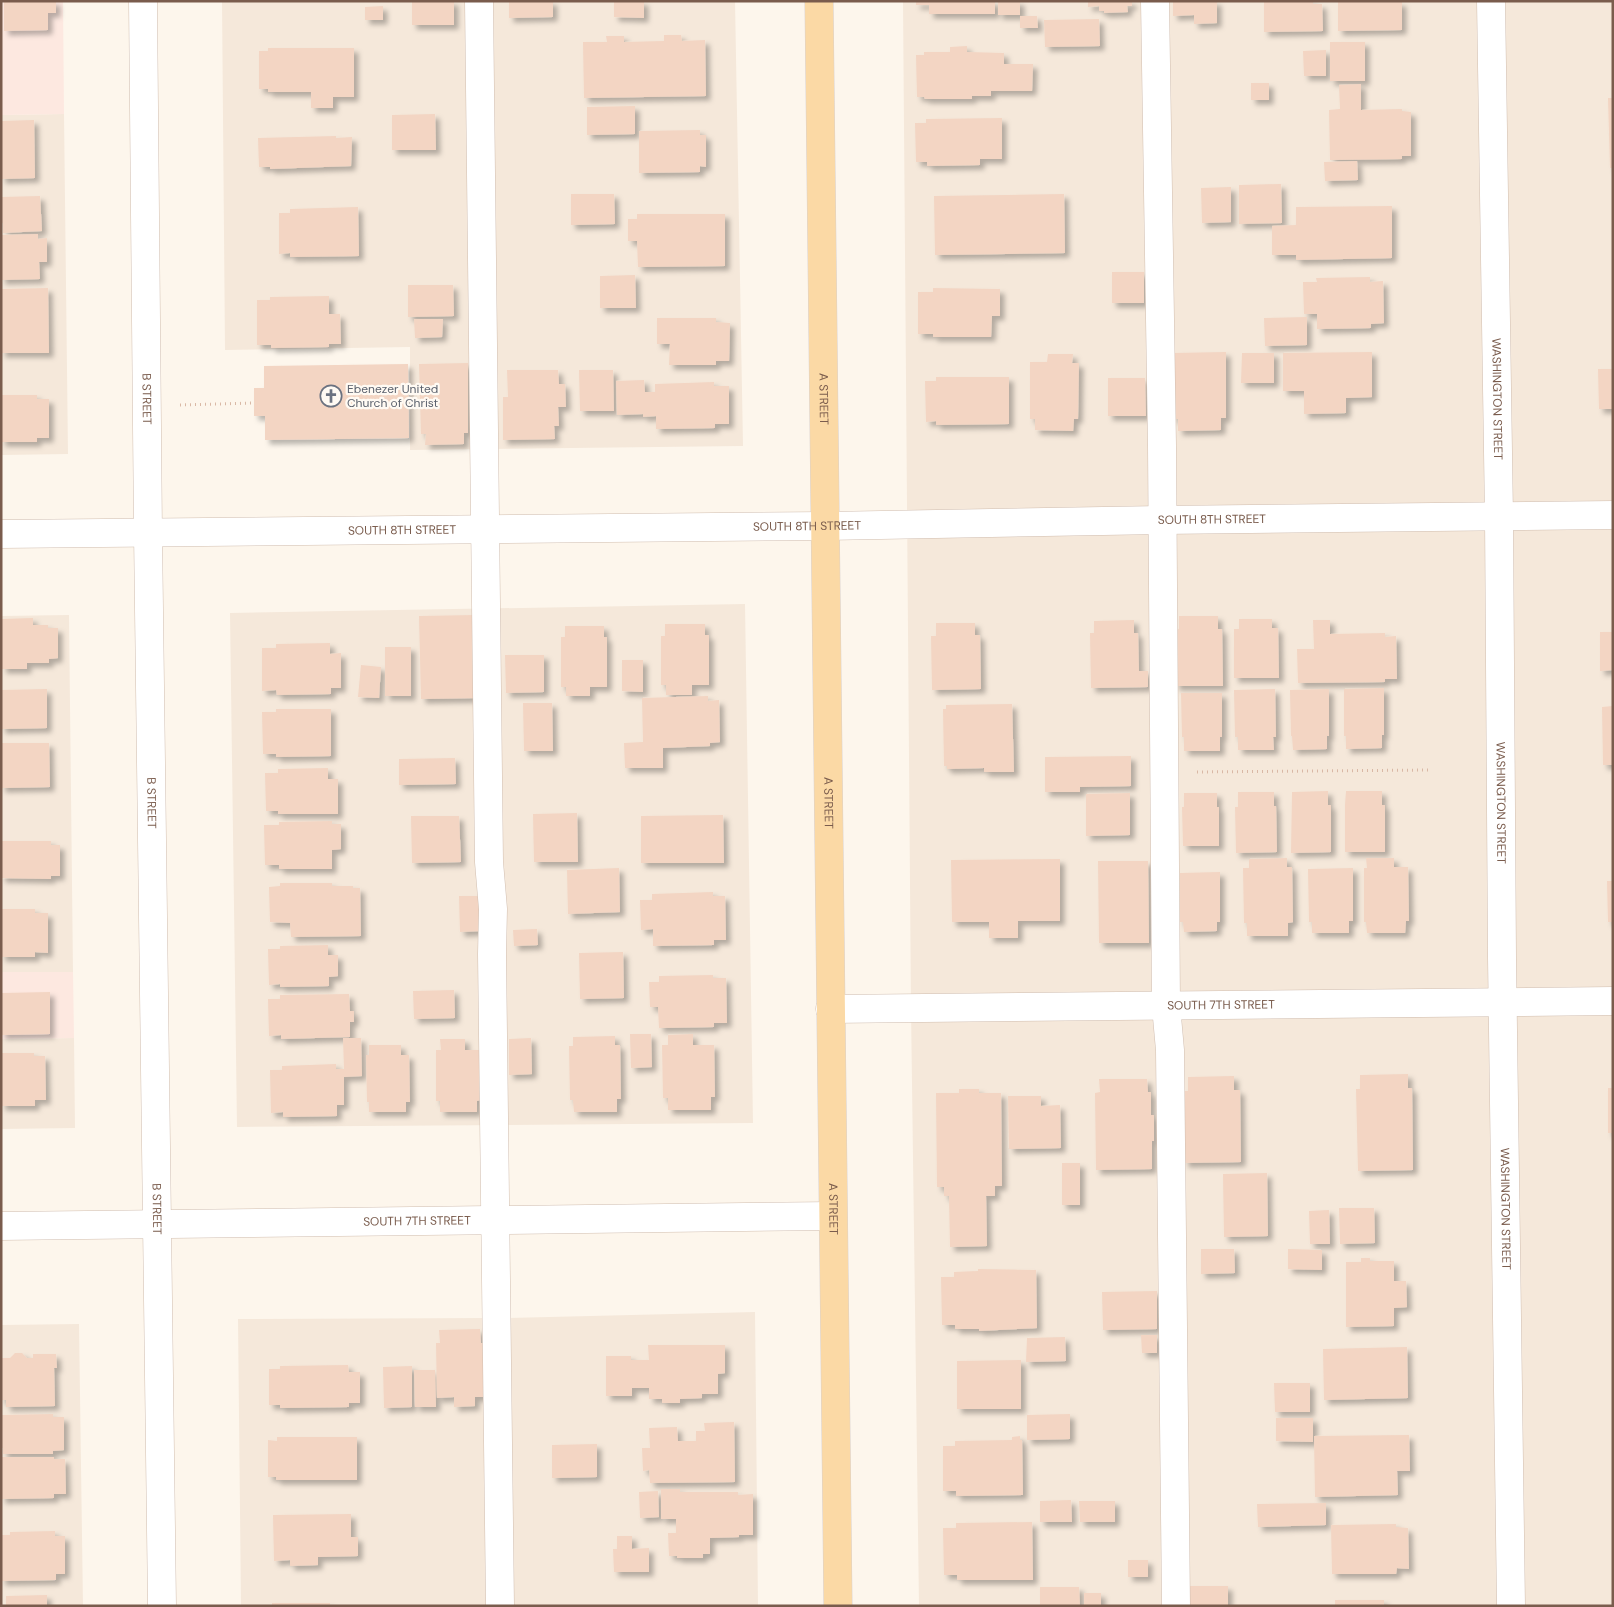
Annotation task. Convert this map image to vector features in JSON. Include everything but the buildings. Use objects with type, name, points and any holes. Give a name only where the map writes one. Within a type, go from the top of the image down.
[{"type":"main road","name":"A STREET","points":[[819,1],[838,1606]]},
{"type":"street","name":"B STREET","points":[[144,1],[148,533],[162,1606]]},
{"type":"street","points":[[479,1],[490,862],[493,924],[494,1220],[497,1311],[500,1606]]},
{"type":"street","points":[[1155,1],[1162,446],[1161,520],[1166,1006],[1170,1050],[1176,1606]]},
{"type":"street","name":"WASHINGTON STREET","points":[[1491,1],[1499,516],[1502,1001],[1511,1606]]},
{"type":"street","name":"SOUTH 8TH STREET","points":[[1,534],[826,526],[1613,514]]},
{"type":"street","name":"SOUTH 7TH STREET","points":[[830,1009],[1613,1001]]},
{"type":"street","name":"SOUTH 7TH STREET","points":[[1,1226],[832,1216]]},
{"type":"path","points":[[147,405],[254,403]]},
{"type":"path","points":[[1164,772],[1428,770]]},
{"type":"shaded area","points":[[1,1],[63,1],[64,114],[1,115]]},
{"type":"shaded area","points":[[222,1],[735,1],[743,446],[410,450],[410,347],[225,350]]},
{"type":"shaded area","points":[[903,1],[1613,1],[1613,1606],[919,1606],[911,1009]]},
{"type":"shaded area","points":[[64,114],[68,454],[1,455],[1,115]]},
{"type":"shaded area","points":[[745,604],[753,1123],[237,1127],[230,613]]},
{"type":"shaded area","points":[[69,615],[73,972],[1,972],[1,616]]},
{"type":"shaded area","points":[[1,972],[73,972],[74,1038],[1,1039]]},
{"type":"shaded area","points":[[74,1038],[75,1128],[1,1129],[1,1039]]},
{"type":"shaded area","points":[[755,1312],[758,1606],[508,1606],[505,1318]]},
{"type":"shaded area","points":[[486,1318],[489,1606],[241,1606],[238,1319]]},
{"type":"shaded area","points":[[79,1324],[83,1606],[1,1606],[1,1325]]},
{"type":"place","name":"Ebenezer United Church of Christ","points":[[331,396]]}]
